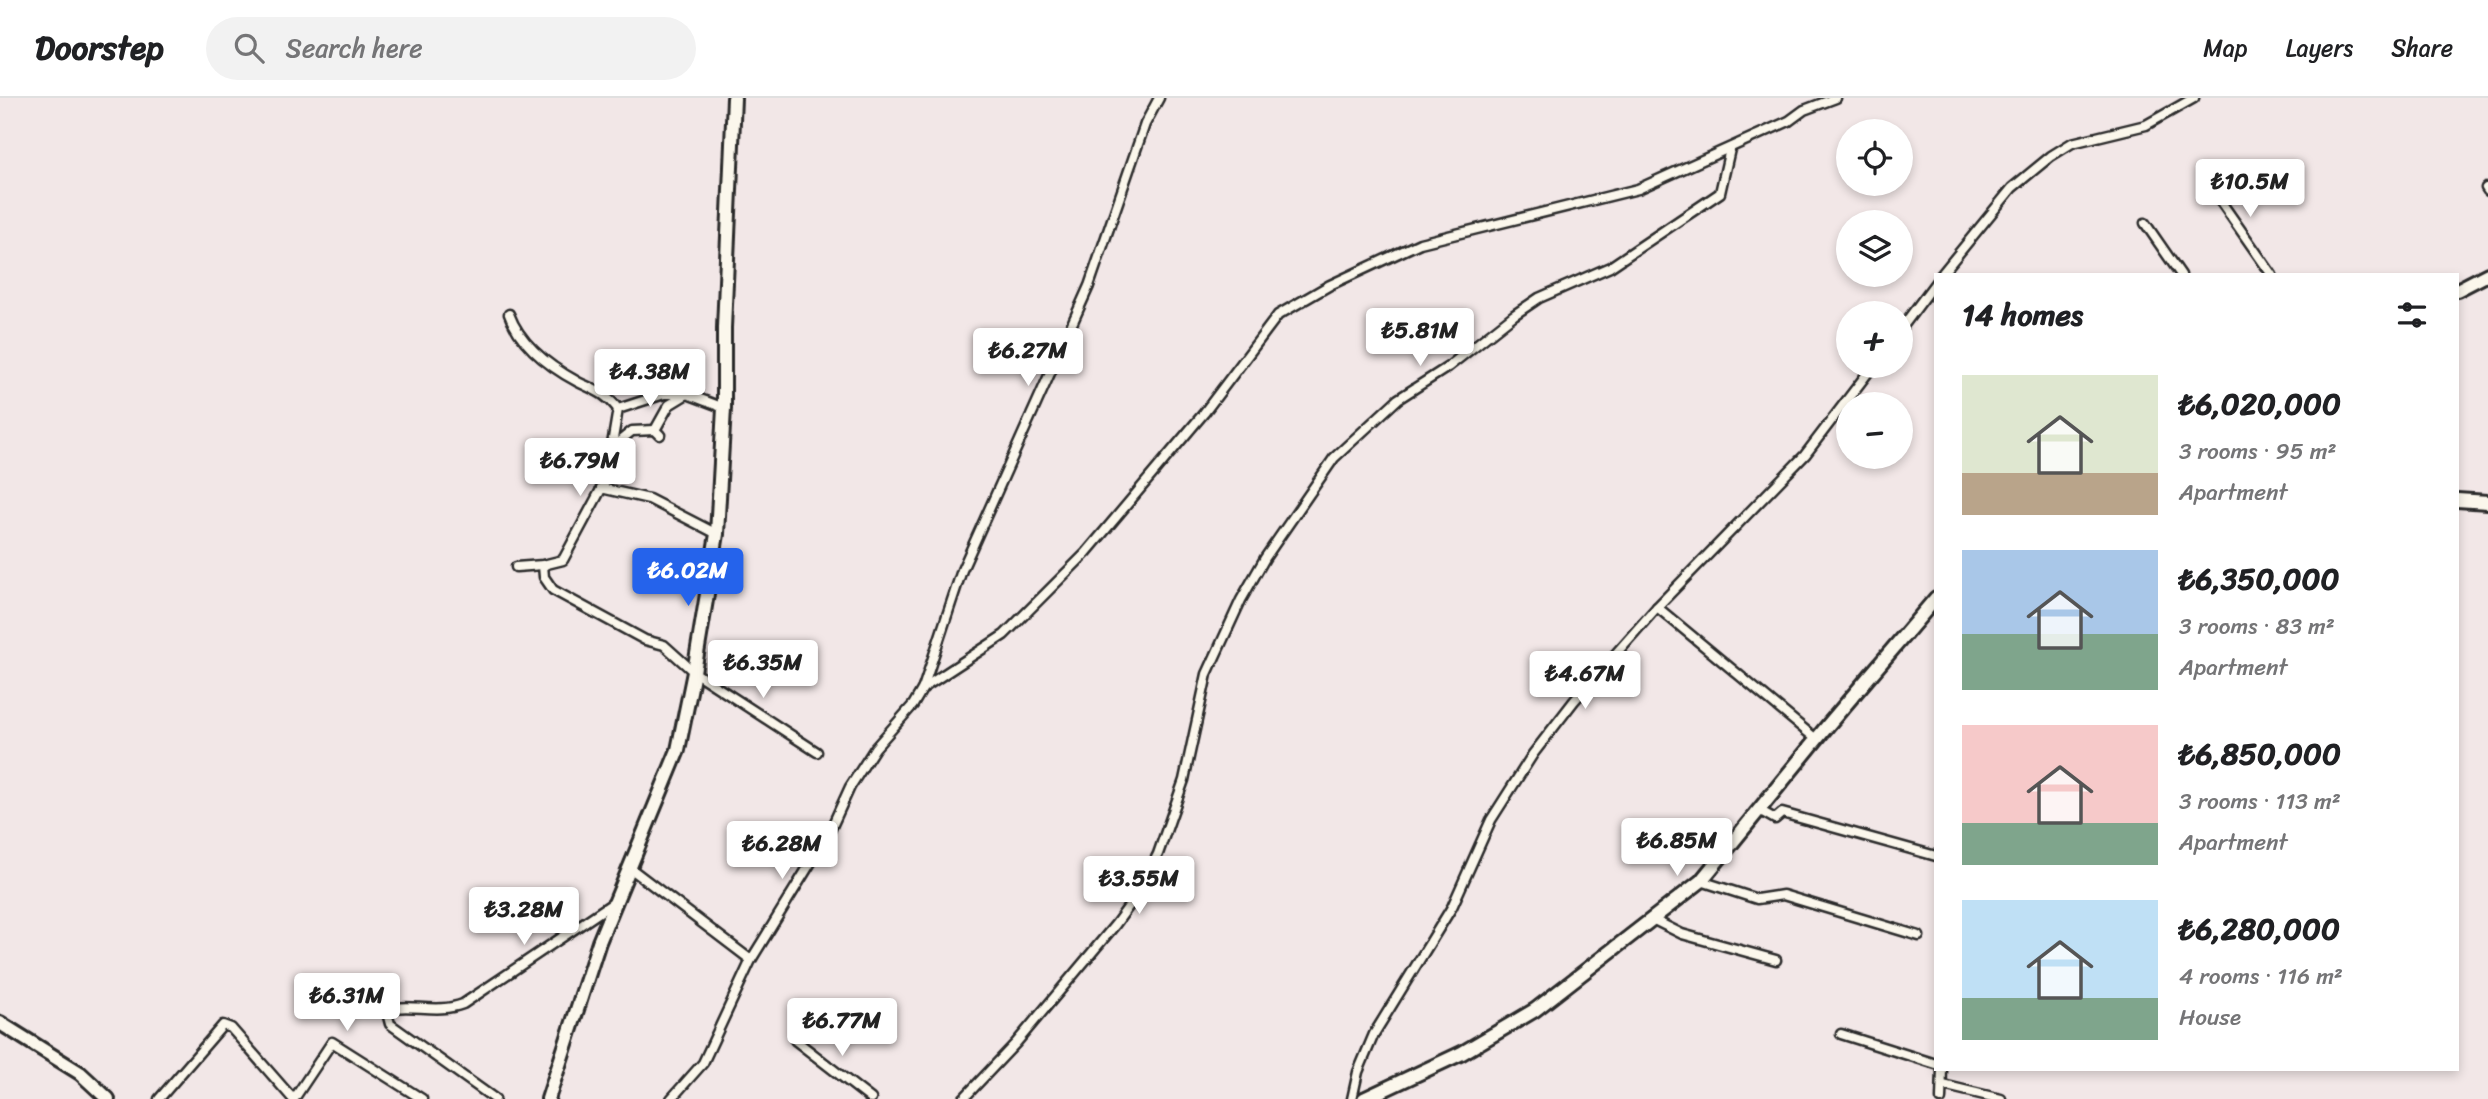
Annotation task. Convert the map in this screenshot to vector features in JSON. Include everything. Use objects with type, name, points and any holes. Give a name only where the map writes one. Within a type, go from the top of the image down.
[{"type":"street","points":[[548,1099],[599,942],[678,750],[694,672],[718,534],[734,98]]},
{"type":"street","points":[[671,1099],[703,1063],[751,960],[829,833],[850,787],[875,748],[914,705],[923,688],[962,570],[1089,286],[1145,124],[1159,98]]},
{"type":"street","points":[[923,688],[1004,635],[1086,553],[1204,413],[1278,315],[1330,285],[1420,243],[1638,189],[1789,121],[1804,110],[1836,98]]},
{"type":"street","points":[[1943,273],[2012,188],[2051,156],[2072,144],[2146,125],[2194,98]]},
{"type":"street","points":[[963,1099],[1016,1043],[1109,933],[1137,895],[1158,854],[1184,780],[1207,674],[1241,600],[1265,558],[1334,458],[1398,399],[1448,367],[1539,298],[1610,267],[1720,193],[1730,149]]},
{"type":"street","points":[[2205,179],[2271,273]]},
{"type":"street","points":[[2145,223],[2180,273]]},
{"type":"street","points":[[2459,289],[2488,274]]},
{"type":"street","points":[[1913,313],[1934,285]]},
{"type":"street","points":[[509,314],[515,330],[525,343],[565,374],[609,397],[618,409],[606,480],[563,560],[516,567]]},
{"type":"street","points":[[1352,1099],[1358,1072],[1374,1034],[1452,907],[1492,820],[1533,754],[1574,701],[1657,607],[1805,455],[1864,378]]},
{"type":"street","points":[[618,409],[664,394],[687,394],[724,408]]},
{"type":"street","points":[[611,449],[632,431],[657,432],[669,405],[687,394]]},
{"type":"street","points":[[601,488],[649,499],[718,534]]},
{"type":"street","points":[[2459,500],[2488,502]]},
{"type":"street","points":[[543,565],[544,577],[553,590],[645,640],[664,645],[694,672],[817,752]]},
{"type":"street","points":[[1364,1099],[1499,1033],[1535,1010],[1700,881],[1934,600]]},
{"type":"street","points":[[1657,607],[1816,739]]},
{"type":"street","points":[[1759,810],[1775,820],[1782,813],[1934,855]]},
{"type":"street","points":[[630,868],[751,960]]},
{"type":"street","points":[[1700,881],[1757,899],[1783,895],[1919,936]]},
{"type":"street","points":[[495,1099],[390,1024],[386,1009],[394,1007],[438,1010],[463,1004],[616,901]]},
{"type":"street","points":[[1652,919],[1682,934],[1776,960]]},
{"type":"street","points":[[0,1023],[80,1073],[108,1099]]},
{"type":"street","points":[[159,1099],[223,1025],[231,1028],[293,1099],[332,1042],[422,1099]]},
{"type":"street","points":[[1841,1034],[1934,1063]]},
{"type":"street","points":[[795,1040],[872,1099]]},
{"type":"street","points":[[1941,1099],[1942,1071]]},
{"type":"street","points":[[1942,1085],[2001,1099]]}]
